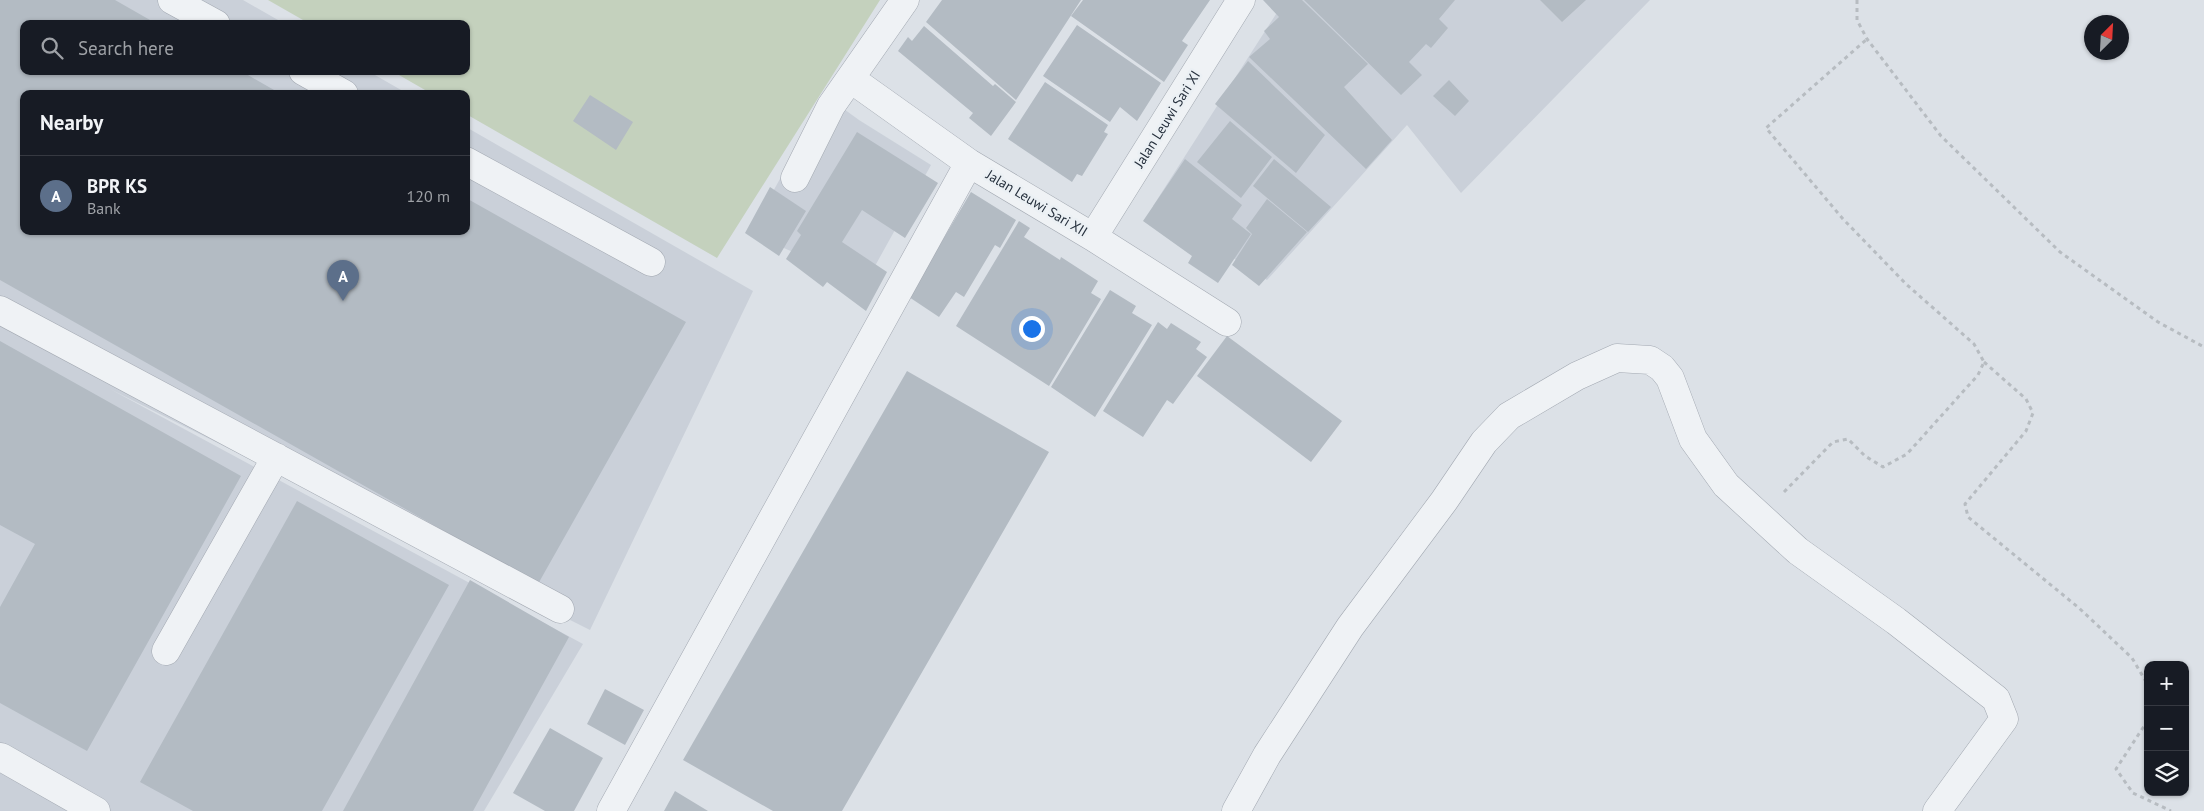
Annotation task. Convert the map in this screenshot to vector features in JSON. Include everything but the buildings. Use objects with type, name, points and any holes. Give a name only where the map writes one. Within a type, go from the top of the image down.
[{"type":"street","points":[[172,0],[209,20]]},
{"type":"street","points":[[795,178],[831,106],[905,0]]},
{"type":"street","name":"Jalan Leuwi Sari XI","points":[[1093,237],[1241,0]]},
{"type":"street","points":[[310,75],[337,90]]},
{"type":"street","name":"Jalan Leuwi Sari XII","points":[[851,79],[969,162],[1093,237],[1227,322]]},
{"type":"street","points":[[611,811],[969,162]]},
{"type":"street","points":[[470,163],[651,262]]},
{"type":"street","points":[[0,310],[560,610]]},
{"type":"street","points":[[1236,811],[1267,754],[1350,627],[1444,501],[1484,442],[1509,416],[1577,376],[1618,358],[1650,360],[1662,368],[1670,378],[1693,439],[1726,485],[1759,516],[1798,551],[1896,621],[1996,700],[2004,719],[1937,811]]},
{"type":"street","points":[[166,651],[276,457]]},
{"type":"street","points":[[0,757],[96,811]]},
{"type":"path","points":[[1857,0],[1857,20],[1867,39],[1941,136],[2060,252],[2158,322],[2204,348]]},
{"type":"path","points":[[1867,39],[1766,128],[1844,219],[1906,284],[1974,344],[1984,362],[2026,399],[2033,413],[2026,431],[1965,504],[1968,517],[2079,608],[2132,658],[2144,678]]},
{"type":"path","points":[[1759,516],[1833,442],[1848,439],[1865,456],[1883,467],[1907,454],[1978,375],[1984,362]]},
{"type":"path","points":[[2144,726],[2116,769],[2132,793],[2171,811]]},
{"type":"shaded area","points":[[0,0],[243,0],[278,20],[20,20],[20,75],[375,75],[401,90],[20,90],[20,235],[470,235],[470,129],[753,291],[590,630],[110,389],[583,644],[484,811],[0,811]]},
{"type":"shaded area","points":[[1285,0],[1650,0],[1461,193],[1407,125],[1267,280],[1153,206]]},
{"type":"shaded area","points":[[826,96],[859,120],[931,165],[865,284],[750,233]]},
{"type":"green space","points":[[268,0],[880,0],[717,258],[470,116],[470,90],[425,90],[399,75],[470,75],[470,20],[303,20]]},
{"type":"place","name":"BPR KS","points":[[343,301]]}]
